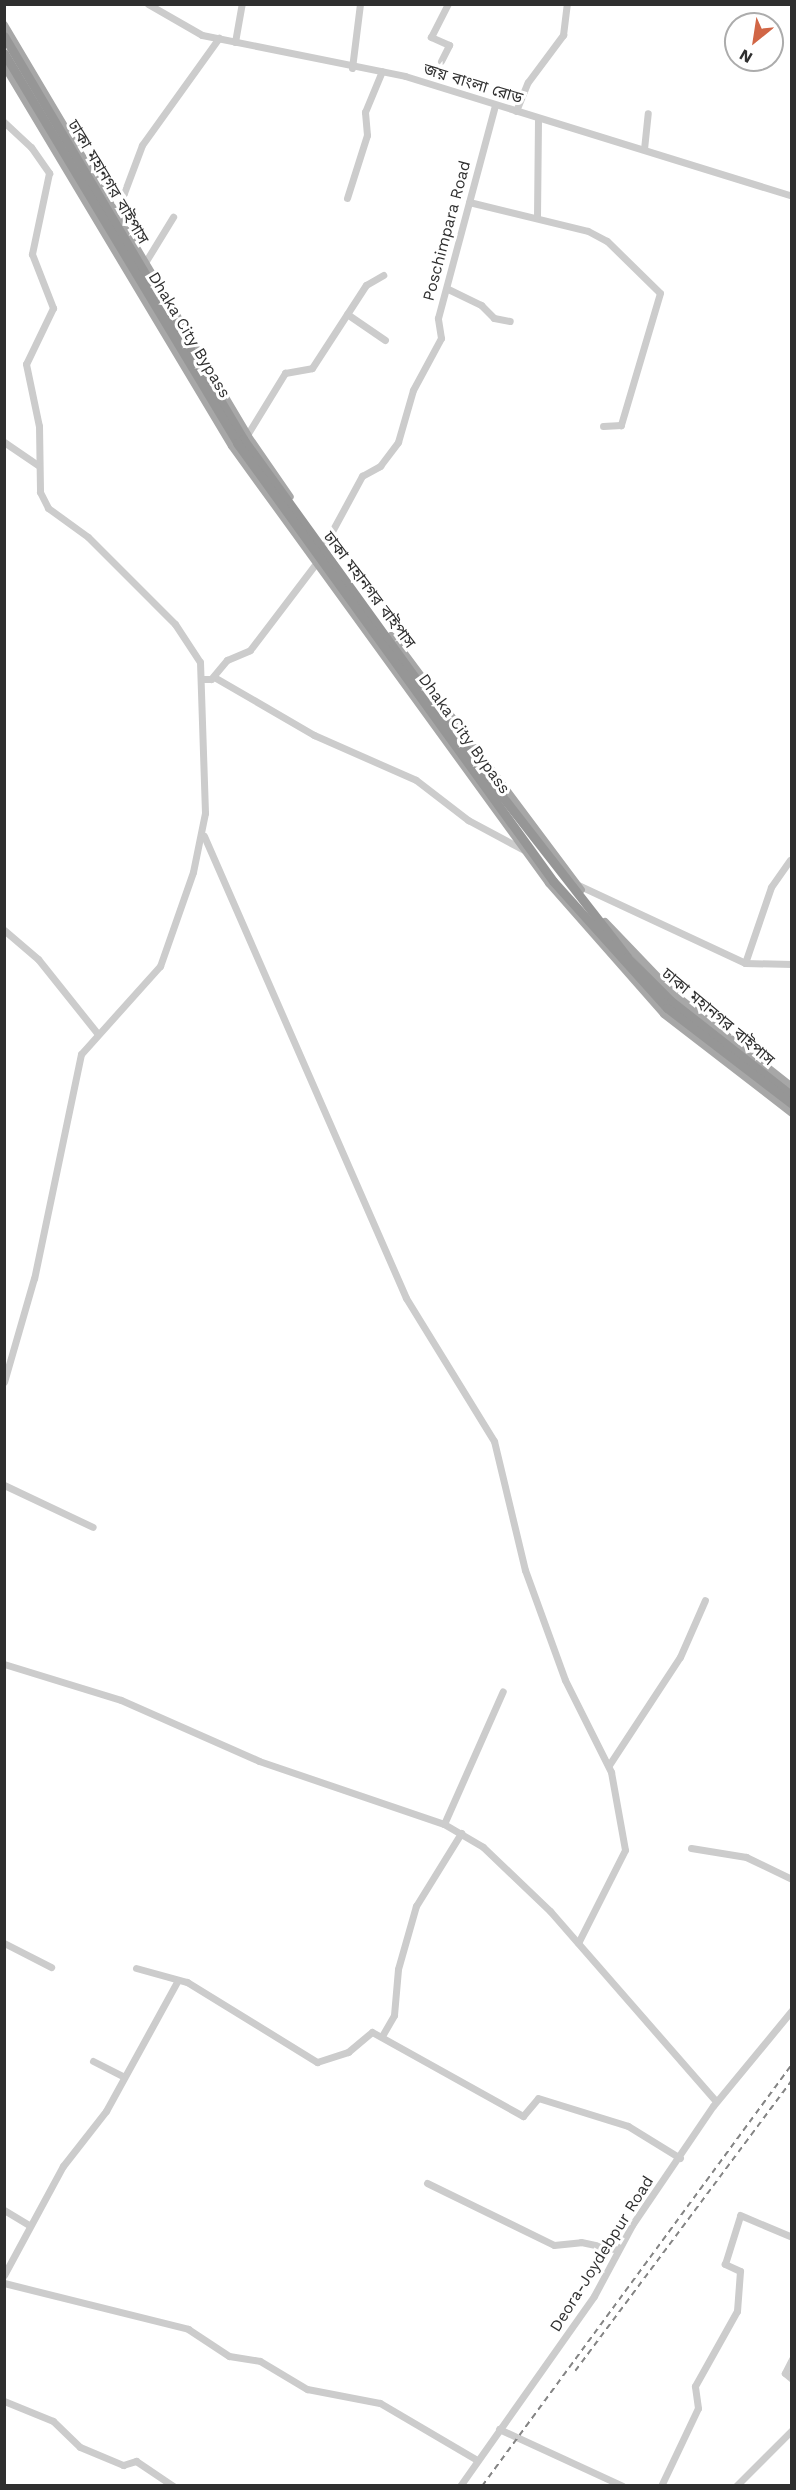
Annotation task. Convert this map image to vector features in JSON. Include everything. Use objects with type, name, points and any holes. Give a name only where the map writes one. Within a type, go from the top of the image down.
[{"type":"highway","name":"ঢাকা মহানগর বাইপাস","points":[[4,36],[243,438],[491,782],[627,957],[671,1001],[792,1096]]},
{"type":"highway","name":"Dhaka City Bypass","points":[[4,52],[243,453],[553,881],[667,1008],[792,1104]]},
{"type":"main road","points":[[4,25],[146,261],[247,435],[324,546],[577,885],[675,996],[792,1088]]},
{"type":"main road","points":[[4,65],[232,446],[314,566],[524,850],[585,928],[663,1014],[792,1113]]},
{"type":"street","name":"জয় বাংলা রোড","points":[[148,4],[179,26],[219,38],[352,68],[382,71],[792,196]]},
{"type":"street","points":[[235,42],[242,4]]},
{"type":"street","points":[[352,68],[360,4]]},
{"type":"street","points":[[441,61],[449,45],[431,37],[448,4]]},
{"type":"street","points":[[516,111],[528,82],[563,35],[567,4]]},
{"type":"street","points":[[103,192],[124,194],[142,145],[219,38]]},
{"type":"street","points":[[347,198],[367,135],[365,112],[382,71]]},
{"type":"street","name":"Poschimpara Road","points":[[324,546],[362,476],[380,466],[398,442],[409,400],[441,338],[438,318],[448,289],[495,105]]},
{"type":"street","points":[[644,149],[648,113]]},
{"type":"street","points":[[537,216],[538,119]]},
{"type":"street","points":[[4,122],[32,147],[49,173],[32,254],[53,308],[26,364],[39,426],[39,466],[44,503],[94,543],[175,624],[200,662],[203,679],[204,836],[160,966],[97,1033],[81,1054],[34,1278],[4,1382]]},
{"type":"street","points":[[469,202],[537,216],[607,241],[660,293],[621,425],[603,426]]},
{"type":"street","points":[[146,261],[173,217]]},
{"type":"street","points":[[247,435],[285,373],[312,368],[366,285],[383,275]]},
{"type":"street","points":[[448,289],[481,305],[494,318],[510,321]]},
{"type":"street","points":[[347,315],[386,339]]},
{"type":"street","points":[[4,442],[39,466]]},
{"type":"street","points":[[214,677],[222,664],[250,650],[266,633],[314,566]]},
{"type":"street","points":[[203,679],[214,677],[314,735],[416,780],[468,820],[524,850]]},
{"type":"street","points":[[204,836],[406,1298],[494,1441],[525,1570],[565,1680],[609,1765],[625,1850],[578,1943]]},
{"type":"street","points":[[745,963],[771,887],[790,860]]},
{"type":"street","points":[[577,885],[745,963],[792,964]]},
{"type":"street","points":[[4,930],[38,958],[97,1033]]},
{"type":"street","points":[[4,1485],[93,1527]]},
{"type":"street","points":[[609,1765],[680,1657],[705,1600]]},
{"type":"street","points":[[4,1664],[121,1700],[259,1761],[444,1824],[461,1833],[502,1862],[578,1943],[716,2101]]},
{"type":"street","points":[[444,1824],[503,1691]]},
{"type":"street","points":[[382,2036],[394,2015],[398,1969],[416,1906],[461,1833]]},
{"type":"street","points":[[691,1848],[746,1857],[792,1879]]},
{"type":"street","points":[[4,1943],[51,1966]]},
{"type":"street","points":[[136,1968],[178,1980],[321,2063],[348,2052],[369,2032],[382,2036],[523,2116],[538,2098],[628,2126],[680,2158]]},
{"type":"street","points":[[4,2275],[29,2225],[124,2077],[178,1980]]},
{"type":"street","name":"Deora-Joydebpur Road","points":[[460,2486],[594,2296],[618,2250],[716,2101],[792,2010]]},
{"type":"street","points":[[93,2061],[124,2077]]},
{"type":"street","points":[[427,2182],[554,2246],[581,2242],[618,2250]]},
{"type":"street","points":[[4,2210],[29,2225]]},
{"type":"street","points":[[661,2486],[698,2408],[694,2389],[737,2311],[740,2271],[725,2264],[740,2216],[792,2237]]},
{"type":"street","points":[[4,2283],[188,2329],[229,2356],[260,2361],[307,2389],[380,2403],[477,2460]]},
{"type":"street","points":[[792,2359],[785,2373],[792,2379]]},
{"type":"street","points":[[4,2402],[52,2420],[81,2447],[123,2465],[136,2461],[173,2486]]},
{"type":"street","points":[[499,2429],[623,2486]]},
{"type":"street","points":[[735,2486],[792,2430]]},
{"type":"railway","points":[[482,2486],[792,2064]]},
{"type":"railway","points":[[575,2371],[792,2080]]}]
